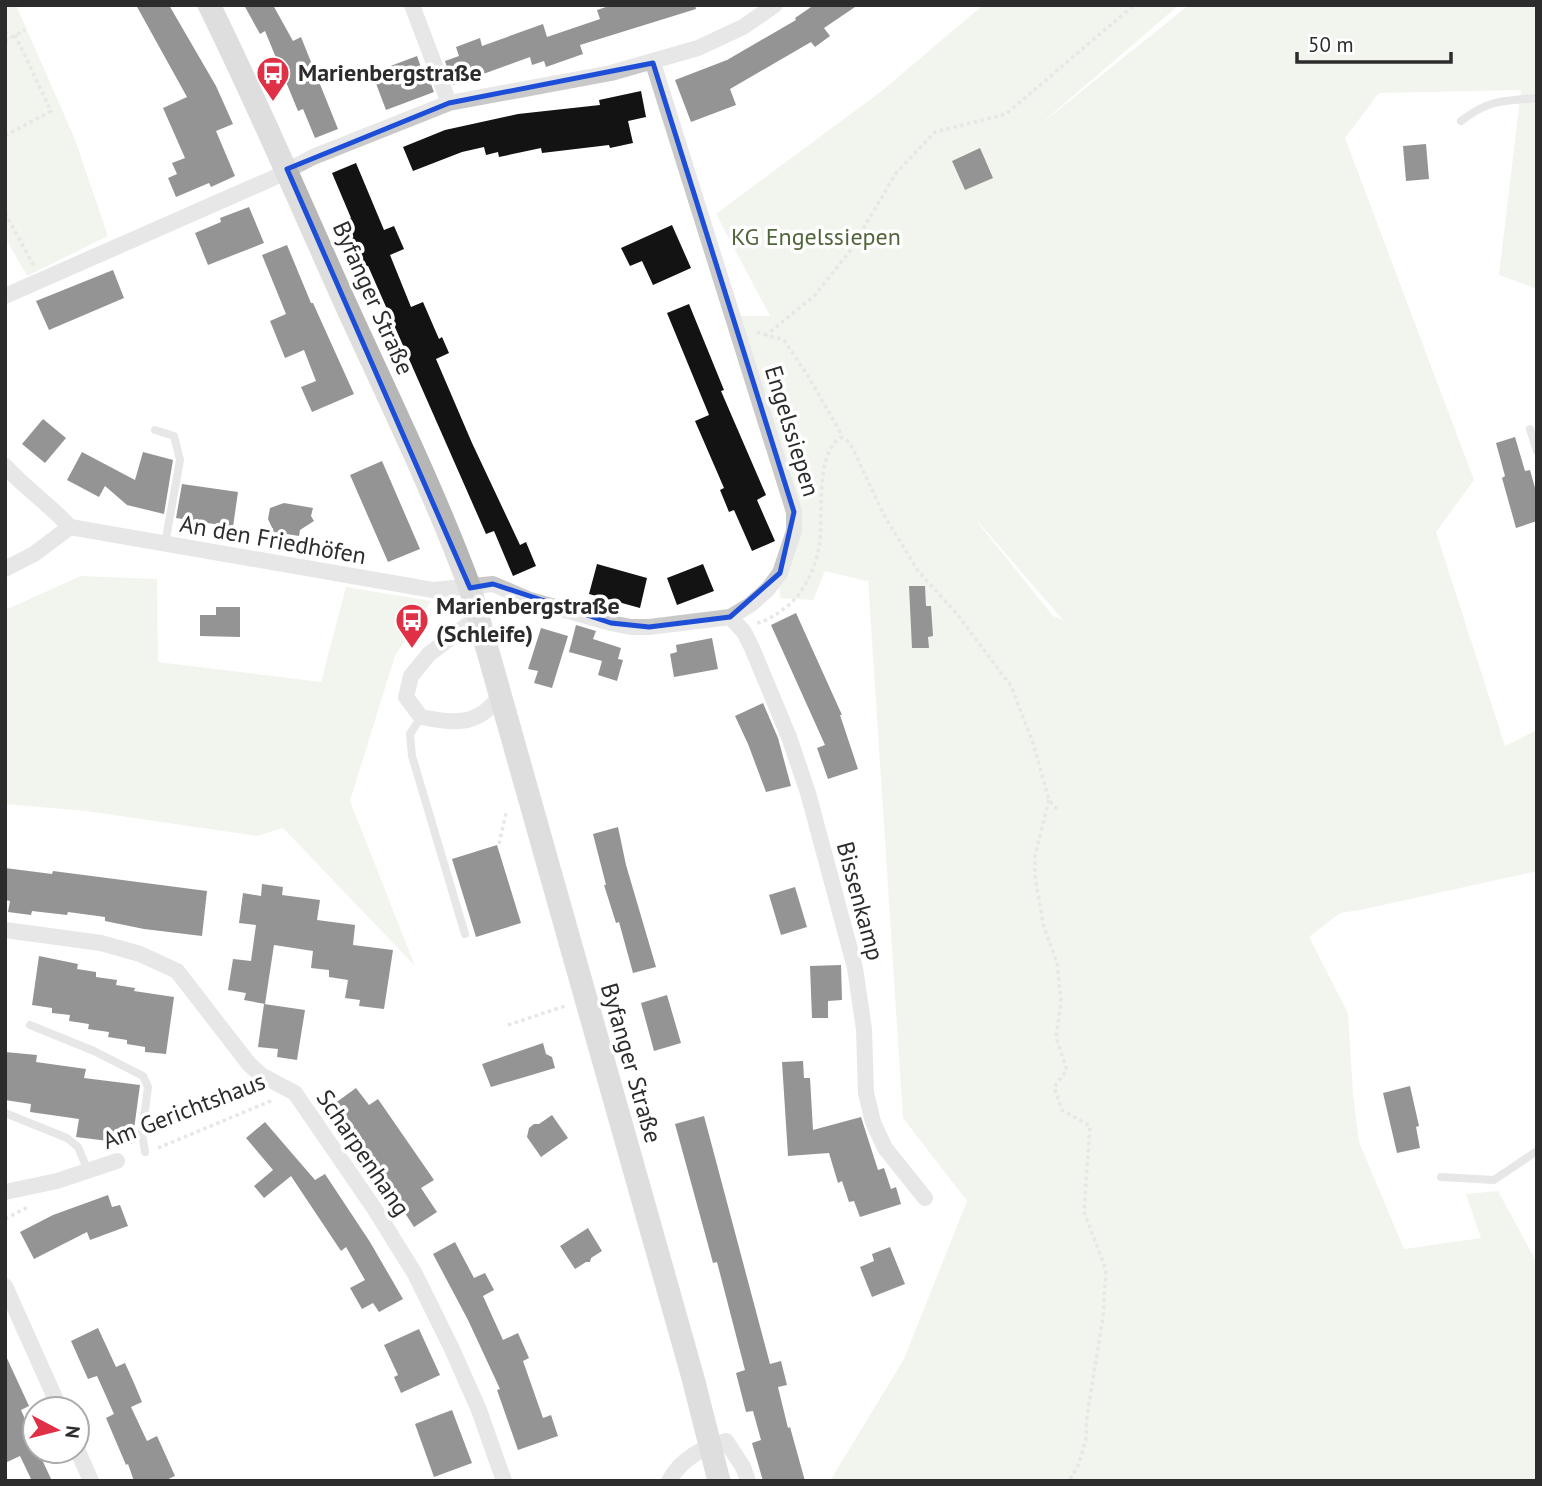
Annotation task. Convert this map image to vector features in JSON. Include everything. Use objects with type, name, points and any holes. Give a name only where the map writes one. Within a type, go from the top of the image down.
[{"type":"street","name":"Byfanger Straße","points":[[209,5],[288,169],[449,532],[470,588],[690,1364],[719,1481]]},
{"type":"street","points":[[412,5],[449,103]]},
{"type":"street","points":[[5,296],[271,179],[313,157],[449,103],[653,63],[698,48],[743,27],[775,5]]},
{"type":"street","name":"Engelssiepen","points":[[470,588],[493,584],[530,600],[611,623],[631,627],[657,626],[730,618],[768,590],[780,572],[794,531],[794,512],[653,63]]},
{"type":"street","points":[[5,466],[17,480],[52,507],[70,527],[34,554],[5,569]]},
{"type":"street","name":"An den Friedhöfen","points":[[70,527],[433,590],[470,588]]},
{"type":"street","points":[[478,617],[429,654],[411,677],[406,696],[421,717],[463,722],[481,716],[491,709],[499,697]]},
{"type":"street","name":"Bissenkamp","points":[[730,618],[744,632],[752,648],[789,737],[808,793],[855,968],[864,1029],[866,1093],[873,1122],[885,1148],[925,1198]]},
{"type":"street","name":"Scharpenhang","points":[[5,930],[101,943],[140,954],[177,971],[249,1064],[261,1075],[295,1093],[374,1208],[415,1274],[474,1398],[504,1481]]},
{"type":"street","name":"Am Gerichtshaus","points":[[5,1192],[57,1181],[117,1161]]},
{"type":"street","points":[[5,1286],[54,1395]]},
{"type":"street","points":[[669,1481],[680,1466],[710,1445],[726,1441],[743,1467],[748,1481]]},
{"type":"lane","points":[[1461,121],[1477,108],[1496,101],[1537,98]]},
{"type":"lane","points":[[1530,429],[1537,451]]},
{"type":"lane","points":[[155,430],[174,436],[180,460],[165,544]]},
{"type":"lane","points":[[421,717],[410,734],[412,756],[465,933]]},
{"type":"lane","points":[[30,1025],[94,1051],[143,1076],[148,1087],[142,1133],[145,1152]]},
{"type":"lane","name":"Am Gerichtshaus","points":[[5,1113],[67,1138],[78,1147],[88,1171]]},
{"type":"lane","points":[[1441,1177],[1494,1180],[1537,1152]]},
{"type":"path","points":[[1057,809],[1049,800],[1033,743],[1010,686],[957,614],[918,572],[874,494],[850,443],[841,437],[797,357],[784,340],[765,336],[814,296],[850,251],[896,173],[935,132],[1006,114],[1134,5]]},
{"type":"path","points":[[5,31],[7,40],[25,30]]},
{"type":"path","points":[[5,136],[51,111],[15,36]]},
{"type":"path","points":[[5,213],[42,279]]},
{"type":"path","points":[[1049,800],[1035,855],[1035,876],[1043,924],[1056,963],[1061,1002],[1056,1037],[1067,1070],[1054,1087],[1062,1110],[1090,1126],[1084,1212],[1107,1270],[1086,1439],[1079,1464],[1069,1481]]},
{"type":"path","points":[[499,844],[506,813]]},
{"type":"path","points":[[508,1025],[585,999]]},
{"type":"path","name":"Am Gerichtshaus","points":[[145,1152],[295,1093]]},
{"type":"highlighted area","points":[[653,63],[794,512],[780,573],[730,617],[649,627],[611,623],[493,584],[470,588],[287,169],[449,103]]},
{"type":"green space","points":[[5,5],[16,5],[74,137],[108,236],[27,276],[5,237]]},
{"type":"green space","name":"KG Engelssiepen","points":[[983,5],[1179,5],[1037,127],[1189,5],[1537,5],[1537,289],[1499,275],[1521,90],[1379,93],[1345,138],[1474,480],[1436,532],[1505,746],[1537,730],[1537,871],[1340,913],[1309,937],[1348,1013],[1359,1142],[1404,1249],[1481,1238],[1466,1194],[1498,1191],[1537,1263],[1537,1481],[830,1481],[904,1359],[967,1201],[903,1118],[868,579],[866,581],[825,571],[813,600],[780,598],[779,581],[797,504],[739,316],[770,316],[716,214],[883,90]],"holes":[[[979,523],[1063,620],[1053,616]]]},
{"type":"green space","points":[[81,576],[157,579],[158,662],[321,682],[346,587],[431,601],[395,656],[350,801],[415,966],[283,828],[257,836],[86,811],[5,804],[5,610]]},
{"type":"building","points":[[136,5],[169,5],[216,86],[233,124],[216,131],[235,176],[211,187],[209,183],[176,197],[168,178],[177,174],[172,163],[185,158],[163,108],[187,97]]},
{"type":"building","points":[[244,5],[273,5],[293,41],[301,37],[338,129],[315,138],[303,109],[298,111],[265,31],[260,34]]},
{"type":"building","points":[[612,5],[695,5],[696,9],[580,45],[583,54],[546,67],[544,61],[532,65],[530,57],[453,85],[445,61],[459,56],[456,47],[480,38],[482,46],[543,24],[547,37],[600,19],[597,10]]},
{"type":"building","points":[[814,5],[858,5],[824,28],[830,36],[815,47],[811,42],[730,89],[736,105],[691,122],[675,80],[727,60],[796,20],[795,18]]},
{"type":"building","points":[[417,56],[434,92],[386,110],[372,73]]},
{"type":"building","points":[[641,91],[646,117],[628,121],[633,143],[610,148],[609,145],[542,153],[541,148],[499,157],[498,152],[486,155],[484,147],[462,152],[413,171],[403,147],[445,130],[518,114],[600,105],[599,100]]},
{"type":"building","points":[[1426,144],[1429,179],[1406,181],[1403,146]]},
{"type":"building","points":[[980,148],[993,178],[965,190],[952,161]]},
{"type":"building","points":[[356,163],[384,230],[394,226],[404,249],[390,255],[411,307],[423,302],[439,339],[442,337],[449,353],[436,359],[520,545],[526,542],[536,566],[513,576],[494,531],[486,534],[368,266],[362,268],[342,222],[351,218],[332,173]]},
{"type":"building","points":[[249,207],[264,243],[208,265],[195,233],[221,222],[220,218]]},
{"type":"building","points":[[672,225],[691,268],[653,285],[642,261],[630,266],[621,248]]},
{"type":"building","points":[[287,245],[354,394],[312,412],[301,387],[316,381],[304,350],[285,358],[270,321],[286,314],[262,255]]},
{"type":"building","points":[[113,270],[124,298],[49,330],[36,301]]},
{"type":"building","points":[[689,304],[724,390],[721,391],[766,495],[757,500],[775,541],[752,551],[734,510],[729,512],[720,490],[724,488],[695,421],[709,415],[667,313]]},
{"type":"building","points":[[43,419],[66,438],[45,463],[22,444]]},
{"type":"building","points":[[1515,437],[1525,471],[1530,470],[1537,495],[1537,521],[1516,528],[1502,478],[1505,476],[1496,443]]},
{"type":"building","points":[[82,452],[135,480],[143,452],[173,460],[164,514],[127,505],[105,486],[99,497],[67,480]]},
{"type":"building","points":[[382,461],[420,549],[388,562],[350,475]]},
{"type":"building","points":[[182,484],[238,492],[233,527],[176,518]]},
{"type":"building","points":[[284,503],[313,508],[311,516],[314,521],[300,530],[299,536],[274,532],[268,519],[270,508]]},
{"type":"building","points":[[597,564],[647,578],[640,608],[589,594]]},
{"type":"building","points":[[703,564],[714,591],[677,605],[667,578]]},
{"type":"building","points":[[909,586],[925,586],[926,606],[931,606],[933,636],[928,637],[929,648],[912,648]]},
{"type":"building","points":[[216,607],[240,607],[240,637],[200,636],[200,615],[216,615]]},
{"type":"building","points":[[796,613],[842,715],[858,769],[828,779],[817,748],[825,745],[771,625]]},
{"type":"building","points":[[576,625],[596,631],[593,639],[621,648],[618,659],[623,660],[617,681],[598,675],[602,661],[569,652]]},
{"type":"building","points":[[541,628],[568,636],[552,688],[534,683],[538,671],[528,669]]},
{"type":"building","points":[[712,638],[718,669],[674,677],[670,654],[677,652],[676,645]]},
{"type":"building","points":[[763,703],[778,738],[791,786],[766,792],[735,716]]},
{"type":"building","points":[[618,827],[626,865],[656,967],[633,973],[619,922],[616,923],[604,885],[593,834]]},
{"type":"building","points":[[497,845],[521,923],[476,937],[452,859]]},
{"type":"building","points":[[5,868],[52,874],[53,871],[207,891],[202,936],[144,929],[105,921],[105,917],[68,912],[67,915],[32,911],[31,915],[8,912],[10,901],[5,900]]},
{"type":"building","points":[[262,884],[283,887],[282,895],[320,900],[317,920],[355,925],[353,945],[393,950],[384,1009],[359,1006],[360,1000],[345,998],[348,980],[329,977],[329,970],[311,968],[313,951],[274,945],[265,1004],[244,1000],[246,993],[228,990],[233,959],[251,961],[256,925],[239,923],[243,893],[261,896]]},
{"type":"building","points":[[795,887],[807,927],[781,935],[769,895]]},
{"type":"building","points":[[39,956],[78,964],[77,969],[96,972],[96,977],[117,980],[116,985],[135,988],[134,991],[174,997],[166,1054],[145,1052],[145,1047],[108,1037],[109,1032],[88,1029],[89,1024],[69,1021],[70,1015],[52,1013],[52,1008],[32,1005]]},
{"type":"building","points":[[841,965],[842,1000],[828,1001],[828,1018],[812,1018],[810,966]]},
{"type":"building","points":[[667,995],[681,1043],[654,1051],[641,1003]]},
{"type":"building","points":[[264,1004],[305,1010],[297,1060],[277,1057],[278,1049],[258,1047]]},
{"type":"building","points":[[543,1043],[555,1068],[491,1087],[482,1064]]},
{"type":"building","points":[[5,1052],[37,1055],[36,1062],[86,1069],[84,1078],[140,1085],[132,1144],[76,1137],[79,1119],[30,1112],[31,1104],[5,1100]]},
{"type":"building","points":[[803,1061],[804,1078],[810,1078],[813,1130],[861,1117],[878,1170],[884,1168],[891,1189],[896,1187],[901,1204],[860,1217],[854,1201],[849,1202],[842,1181],[838,1183],[829,1153],[788,1156],[782,1062]]},
{"type":"building","points":[[1410,1086],[1419,1126],[1416,1127],[1420,1148],[1397,1153],[1383,1093]]},
{"type":"building","points":[[356,1088],[369,1105],[378,1099],[434,1180],[421,1188],[437,1212],[414,1227],[385,1182],[388,1180],[334,1104]]},
{"type":"building","points":[[552,1115],[568,1138],[541,1157],[527,1137],[529,1128]]},
{"type":"building","points":[[704,1116],[770,1364],[781,1361],[787,1385],[778,1387],[805,1481],[763,1481],[752,1443],[761,1440],[753,1411],[746,1412],[736,1373],[745,1370],[717,1262],[713,1263],[675,1124]]},
{"type":"building","points":[[265,1122],[315,1180],[325,1174],[370,1242],[403,1299],[379,1312],[373,1303],[362,1309],[350,1288],[365,1280],[346,1247],[341,1251],[291,1176],[264,1198],[254,1186],[273,1170],[246,1138]]},
{"type":"building","points":[[108,1195],[112,1207],[120,1205],[128,1226],[90,1240],[87,1232],[34,1259],[20,1232],[53,1215]]},
{"type":"building","points":[[588,1228],[602,1251],[591,1258],[590,1262],[575,1269],[560,1246]]},
{"type":"building","points":[[455,1242],[474,1278],[485,1273],[494,1290],[483,1296],[503,1340],[518,1333],[529,1358],[523,1361],[543,1418],[551,1415],[558,1436],[518,1450],[497,1390],[500,1389],[433,1254]]},
{"type":"building","points":[[890,1247],[905,1284],[872,1297],[860,1267],[874,1261],[872,1254]]},
{"type":"building","points":[[98,1328],[116,1367],[125,1363],[134,1383],[142,1402],[131,1407],[147,1441],[157,1436],[175,1476],[164,1481],[134,1481],[106,1418],[114,1414],[97,1376],[88,1379],[71,1341]]},
{"type":"building","points":[[419,1329],[440,1375],[401,1393],[394,1377],[398,1375],[384,1345]]},
{"type":"building","points":[[5,1354],[24,1395],[21,1395],[21,1458],[20,1456],[5,1463]]},
{"type":"building","points":[[452,1410],[472,1463],[434,1477],[415,1424]]},
{"type":"building","points":[[24,1465],[45,1465],[52,1481],[32,1481]]},
{"type":"place","name":"Marienbergstraße","points":[[273,103]]},
{"type":"place","name":"Marienbergstraße (Schleife)","points":[[412,650]]}]
